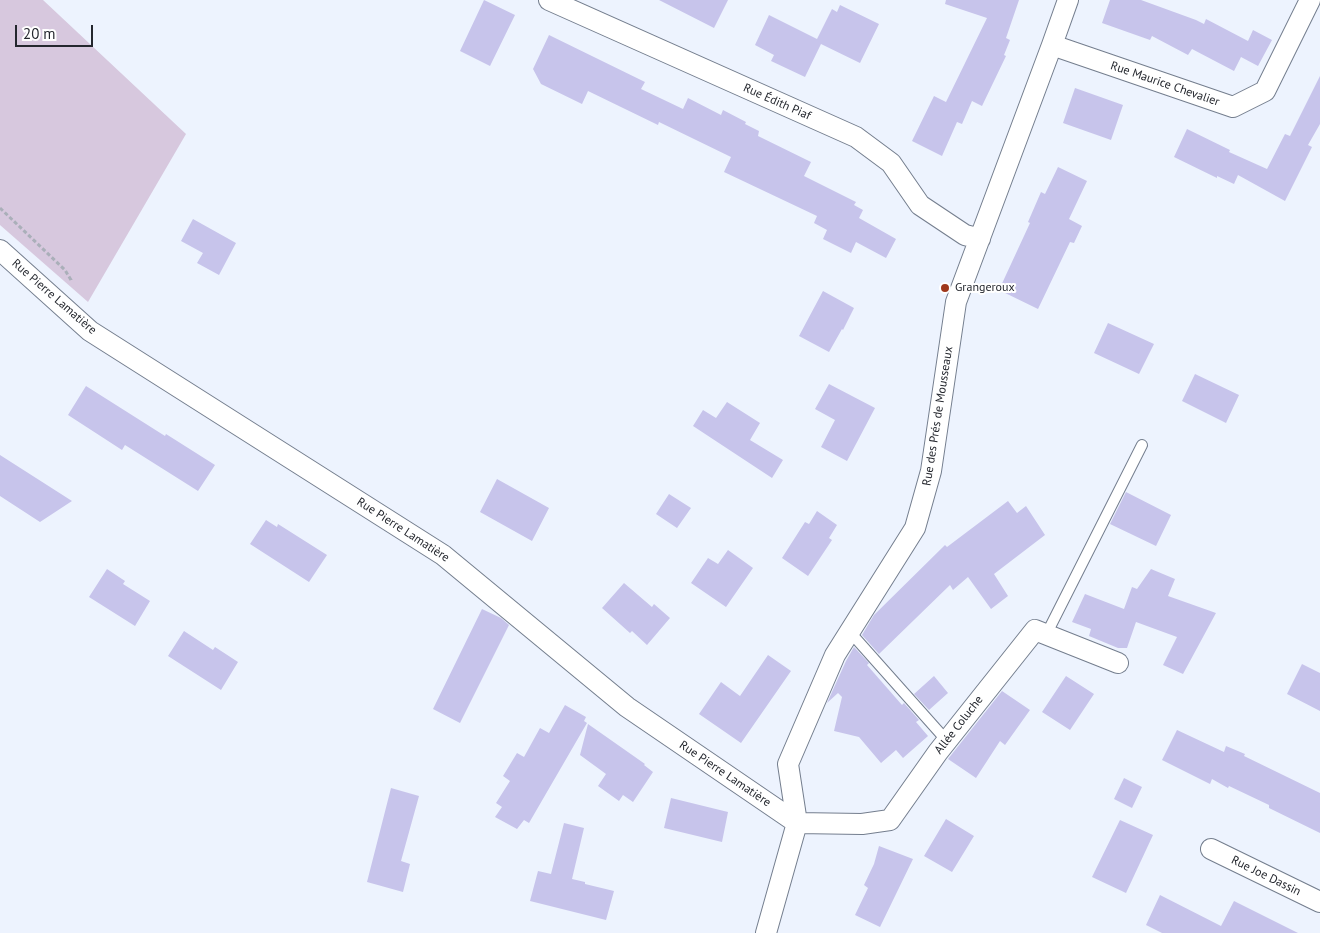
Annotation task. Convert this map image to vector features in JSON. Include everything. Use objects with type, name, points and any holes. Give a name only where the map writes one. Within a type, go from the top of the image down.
[{"type":"street","name":"Rue Édith Piaf","points":[[549,0],[856,137],[891,162],[920,205],[965,235],[980,239]]},
{"type":"street","name":"Rue des Prés de Mousseaux","points":[[766,933],[797,823],[788,764],[835,655],[915,528],[931,471],[956,302],[1068,0]]},
{"type":"street","name":"Rue Maurice Chevalier","points":[[1052,45],[1233,107],[1265,91],[1310,0]]},
{"type":"street","name":"Rue Pierre Lamatière","points":[[0,250],[90,331],[443,555],[627,707],[797,823]]},
{"type":"street","name":"Allée Coluche","points":[[797,823],[862,824],[890,820],[938,752],[1035,630],[1046,635]]},
{"type":"street","points":[[1046,635],[1118,662]]},
{"type":"street","name":"Rue Joe Dassin","points":[[1211,849],[1320,902]]},
{"type":"lane","points":[[1046,635],[1142,444]]},
{"type":"lane","points":[[850,632],[947,741]]},
{"type":"path","points":[[0,208],[65,270],[71,280],[69,292],[60,305]]},
{"type":"shaded area","points":[[0,0],[43,0],[186,134],[88,302],[0,225]]},
{"type":"building","points":[[484,0],[515,15],[490,66],[460,51]]},
{"type":"building","points":[[659,0],[728,0],[714,28]]},
{"type":"building","points":[[946,0],[1019,0],[1006,38],[1010,40],[1004,55],[1006,56],[982,106],[972,101],[962,124],[957,122],[942,156],[912,141],[934,96],[946,102],[987,18],[945,4]]},
{"type":"building","points":[[1110,0],[1141,0],[1204,24],[1206,19],[1248,41],[1253,30],[1272,40],[1258,66],[1241,57],[1234,71],[1192,49],[1188,55],[1152,36],[1150,40],[1102,23]]},
{"type":"building","points":[[840,5],[879,24],[860,63],[821,44],[805,77],[771,61],[774,55],[755,45],[769,15],[817,39],[832,9],[837,12]]},
{"type":"building","points":[[549,35],[645,82],[641,89],[683,109],[688,98],[721,115],[723,110],[759,131],[758,136],[811,162],[804,176],[856,202],[854,205],[863,210],[859,218],[896,239],[886,258],[856,242],[851,253],[823,239],[827,230],[814,223],[817,216],[724,172],[731,157],[659,122],[658,125],[588,91],[582,104],[541,84],[533,69]]},
{"type":"building","points":[[1320,76],[1320,124],[1308,145],[1312,147],[1285,201],[1238,175],[1234,184],[1217,176],[1217,178],[1174,157],[1187,129],[1230,150],[1229,152],[1267,169],[1285,134],[1290,136]]},
{"type":"building","points":[[1075,88],[1123,105],[1111,140],[1063,123]]},
{"type":"building","points":[[1058,167],[1087,181],[1069,219],[1082,226],[1074,243],[1070,242],[1038,309],[999,290],[1030,223],[1028,222],[1041,192],[1045,194]]},
{"type":"building","points":[[193,219],[236,243],[219,275],[197,263],[203,253],[181,241]]},
{"type":"building","points":[[823,291],[854,308],[829,352],[799,336]]},
{"type":"building","points":[[1108,323],[1154,344],[1139,374],[1094,353]]},
{"type":"building","points":[[1195,374],[1239,395],[1226,423],[1182,401]]},
{"type":"building","points":[[829,384],[875,408],[847,461],[821,447],[835,420],[815,409]]},
{"type":"building","points":[[86,386],[215,465],[198,491],[125,445],[122,450],[68,415]]},
{"type":"building","points":[[727,402],[760,423],[750,440],[783,460],[772,478],[693,426],[703,410],[716,418]]},
{"type":"building","points":[[0,455],[72,501],[40,522],[0,496]]},
{"type":"building","points":[[497,479],[549,508],[532,541],[480,512]]},
{"type":"building","points":[[1126,492],[1171,515],[1156,546],[1110,524]]},
{"type":"building","points":[[669,494],[691,508],[677,528],[656,514]]},
{"type":"building","points":[[1008,501],[1017,513],[1026,506],[1045,535],[994,574],[1008,596],[991,609],[968,577],[953,590],[950,585],[879,654],[862,635],[874,615],[945,545],[947,547]]},
{"type":"building","points":[[817,511],[837,525],[829,538],[832,540],[808,576],[782,558],[805,522],[809,524]]},
{"type":"building","points":[[266,520],[277,527],[278,524],[327,555],[309,582],[250,544]]},
{"type":"building","points":[[728,550],[753,568],[726,607],[691,583],[708,558],[718,564]]},
{"type":"building","points":[[107,569],[125,581],[123,584],[150,601],[135,626],[89,597]]},
{"type":"building","points":[[1151,569],[1175,579],[1168,596],[1216,613],[1183,674],[1163,665],[1177,637],[1136,622],[1127,648],[1118,648],[1089,636],[1091,629],[1072,622],[1085,594],[1124,609],[1132,587],[1137,589]]},
{"type":"building","points":[[624,583],[652,607],[654,604],[670,618],[647,645],[632,631],[630,633],[602,608]]},
{"type":"building","points":[[482,609],[501,618],[509,625],[460,723],[433,709]]},
{"type":"building","points":[[184,631],[213,650],[215,647],[238,662],[221,690],[168,656]]},
{"type":"building","points":[[854,647],[902,705],[904,703],[919,720],[916,722],[928,736],[903,758],[896,750],[881,763],[859,737],[834,731],[842,697],[838,693],[827,703]]},
{"type":"building","points":[[768,655],[791,671],[741,743],[699,714],[721,682],[740,696]]},
{"type":"building","points":[[1302,664],[1320,673],[1320,711],[1287,694]]},
{"type":"building","points":[[934,676],[948,693],[929,710],[914,694]]},
{"type":"building","points":[[1066,676],[1094,694],[1070,730],[1042,712]]},
{"type":"building","points":[[1002,691],[1030,710],[1005,745],[1000,741],[976,778],[948,759]]},
{"type":"building","points":[[565,705],[586,717],[584,721],[587,723],[529,823],[524,820],[517,829],[495,817],[502,807],[496,803],[510,781],[503,776],[517,753],[524,757],[540,728],[549,733]]},
{"type":"building","points":[[588,724],[645,764],[653,772],[633,802],[623,795],[619,801],[598,786],[606,774],[580,755]]},
{"type":"building","points":[[1177,730],[1224,752],[1226,746],[1245,754],[1244,756],[1320,793],[1320,833],[1229,786],[1228,788],[1212,779],[1210,784],[1162,760]]},
{"type":"building","points":[[1124,778],[1142,787],[1132,808],[1114,799]]},
{"type":"building","points":[[391,788],[419,796],[401,861],[410,864],[403,892],[367,882]]},
{"type":"building","points":[[671,798],[728,812],[722,842],[664,828]]},
{"type":"building","points":[[946,819],[974,836],[952,872],[924,856]]},
{"type":"building","points":[[1120,820],[1153,835],[1126,893],[1092,877]]},
{"type":"building","points":[[564,823],[584,828],[572,879],[614,891],[606,920],[530,901],[538,871],[551,874]]},
{"type":"building","points":[[879,846],[913,859],[880,927],[855,915],[868,888],[864,885],[874,864]]},
{"type":"building","points":[[1160,895],[1221,926],[1234,901],[1298,933],[1162,933],[1146,925]]},
{"type":"place","name":"Grangeroux","points":[[945,288]]}]
